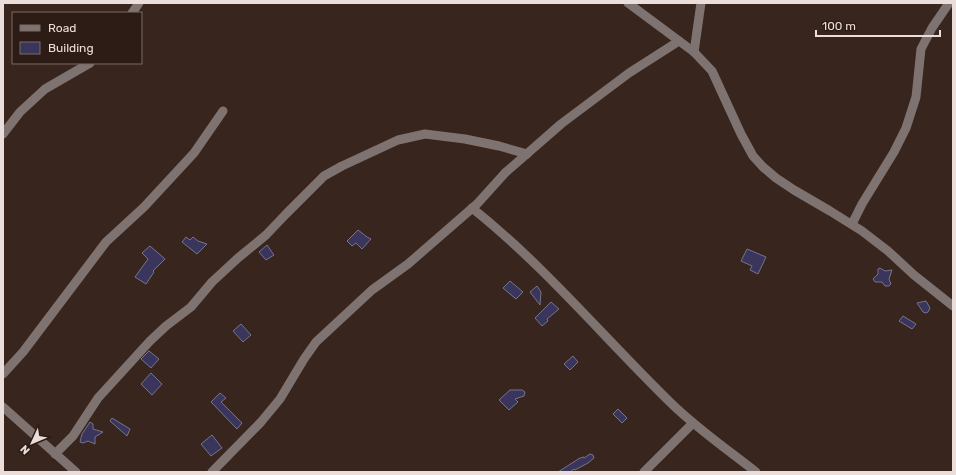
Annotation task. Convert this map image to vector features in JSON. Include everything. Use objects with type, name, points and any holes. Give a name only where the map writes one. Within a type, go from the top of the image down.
[{"type":"street","points":[[133,12],[139,3]]},
{"type":"street","points":[[628,3],[694,52],[712,71],[741,134],[753,156],[763,167],[794,190],[852,224],[888,251],[914,275],[953,306]]},
{"type":"street","points":[[694,52],[701,3]]},
{"type":"street","points":[[852,224],[862,204],[894,152],[906,128],[916,96],[921,49],[932,28],[949,3]]},
{"type":"street","points":[[212,472],[262,422],[280,399],[316,342],[372,290],[408,264],[472,208],[505,173],[560,124],[623,78],[679,41]]},
{"type":"street","points":[[3,134],[20,112],[45,89],[88,64]]},
{"type":"street","points":[[3,374],[23,352],[106,242],[144,207],[194,153],[223,111]]},
{"type":"street","points":[[55,454],[73,436],[98,398],[146,345],[166,326],[191,307],[212,282],[266,235],[324,176],[398,140],[425,134],[465,139],[527,154]]},
{"type":"street","points":[[472,208],[494,226],[532,262],[693,423],[756,472]]},
{"type":"street","points":[[3,408],[76,472]]},
{"type":"street","points":[[644,472],[693,423]]},
{"type":"building","points":[[358,230],[371,239],[362,249],[356,243],[352,246],[347,241]]},
{"type":"building","points":[[186,237],[190,240],[193,237],[198,241],[207,244],[197,254],[182,242]]},
{"type":"building","points":[[267,245],[274,255],[266,260],[259,252]]},
{"type":"building","points":[[150,246],[165,259],[153,271],[154,272],[146,284],[135,277],[148,259],[142,253]]},
{"type":"building","points":[[747,249],[766,257],[758,274],[750,270],[752,266],[741,261]]},
{"type":"building","points":[[880,268],[885,271],[892,270],[889,279],[891,284],[889,286],[885,286],[882,282],[875,282],[873,279],[878,274],[878,269]]},
{"type":"building","points":[[510,281],[523,292],[516,299],[503,288]]},
{"type":"building","points":[[537,286],[541,292],[540,305],[530,292]]},
{"type":"building","points":[[926,301],[930,308],[926,313],[923,312],[917,303]]},
{"type":"building","points":[[551,302],[559,309],[547,319],[548,321],[542,326],[535,318]]},
{"type":"building","points":[[903,316],[916,324],[912,329],[899,321]]},
{"type":"building","points":[[241,324],[251,335],[243,342],[233,331]]},
{"type":"building","points":[[149,351],[159,359],[151,368],[141,359]]},
{"type":"building","points":[[573,356],[578,362],[570,370],[564,364]]},
{"type":"building","points":[[151,373],[162,384],[152,395],[141,384]]},
{"type":"building","points":[[510,390],[522,390],[525,392],[524,396],[515,399],[518,402],[509,410],[499,400]]},
{"type":"building","points":[[220,393],[226,398],[221,402],[242,423],[237,429],[211,402]]},
{"type":"building","points":[[618,409],[627,418],[622,423],[613,414]]},
{"type":"building","points":[[112,418],[130,429],[127,436],[110,421]]},
{"type":"building","points":[[90,422],[93,424],[93,429],[103,432],[95,437],[95,444],[88,441],[83,443],[80,442],[82,434]]},
{"type":"building","points":[[212,435],[222,448],[211,456],[201,444]]},
{"type":"building","points":[[590,454],[593,455],[594,458],[588,463],[570,472],[558,472],[580,458],[584,458]]}]
